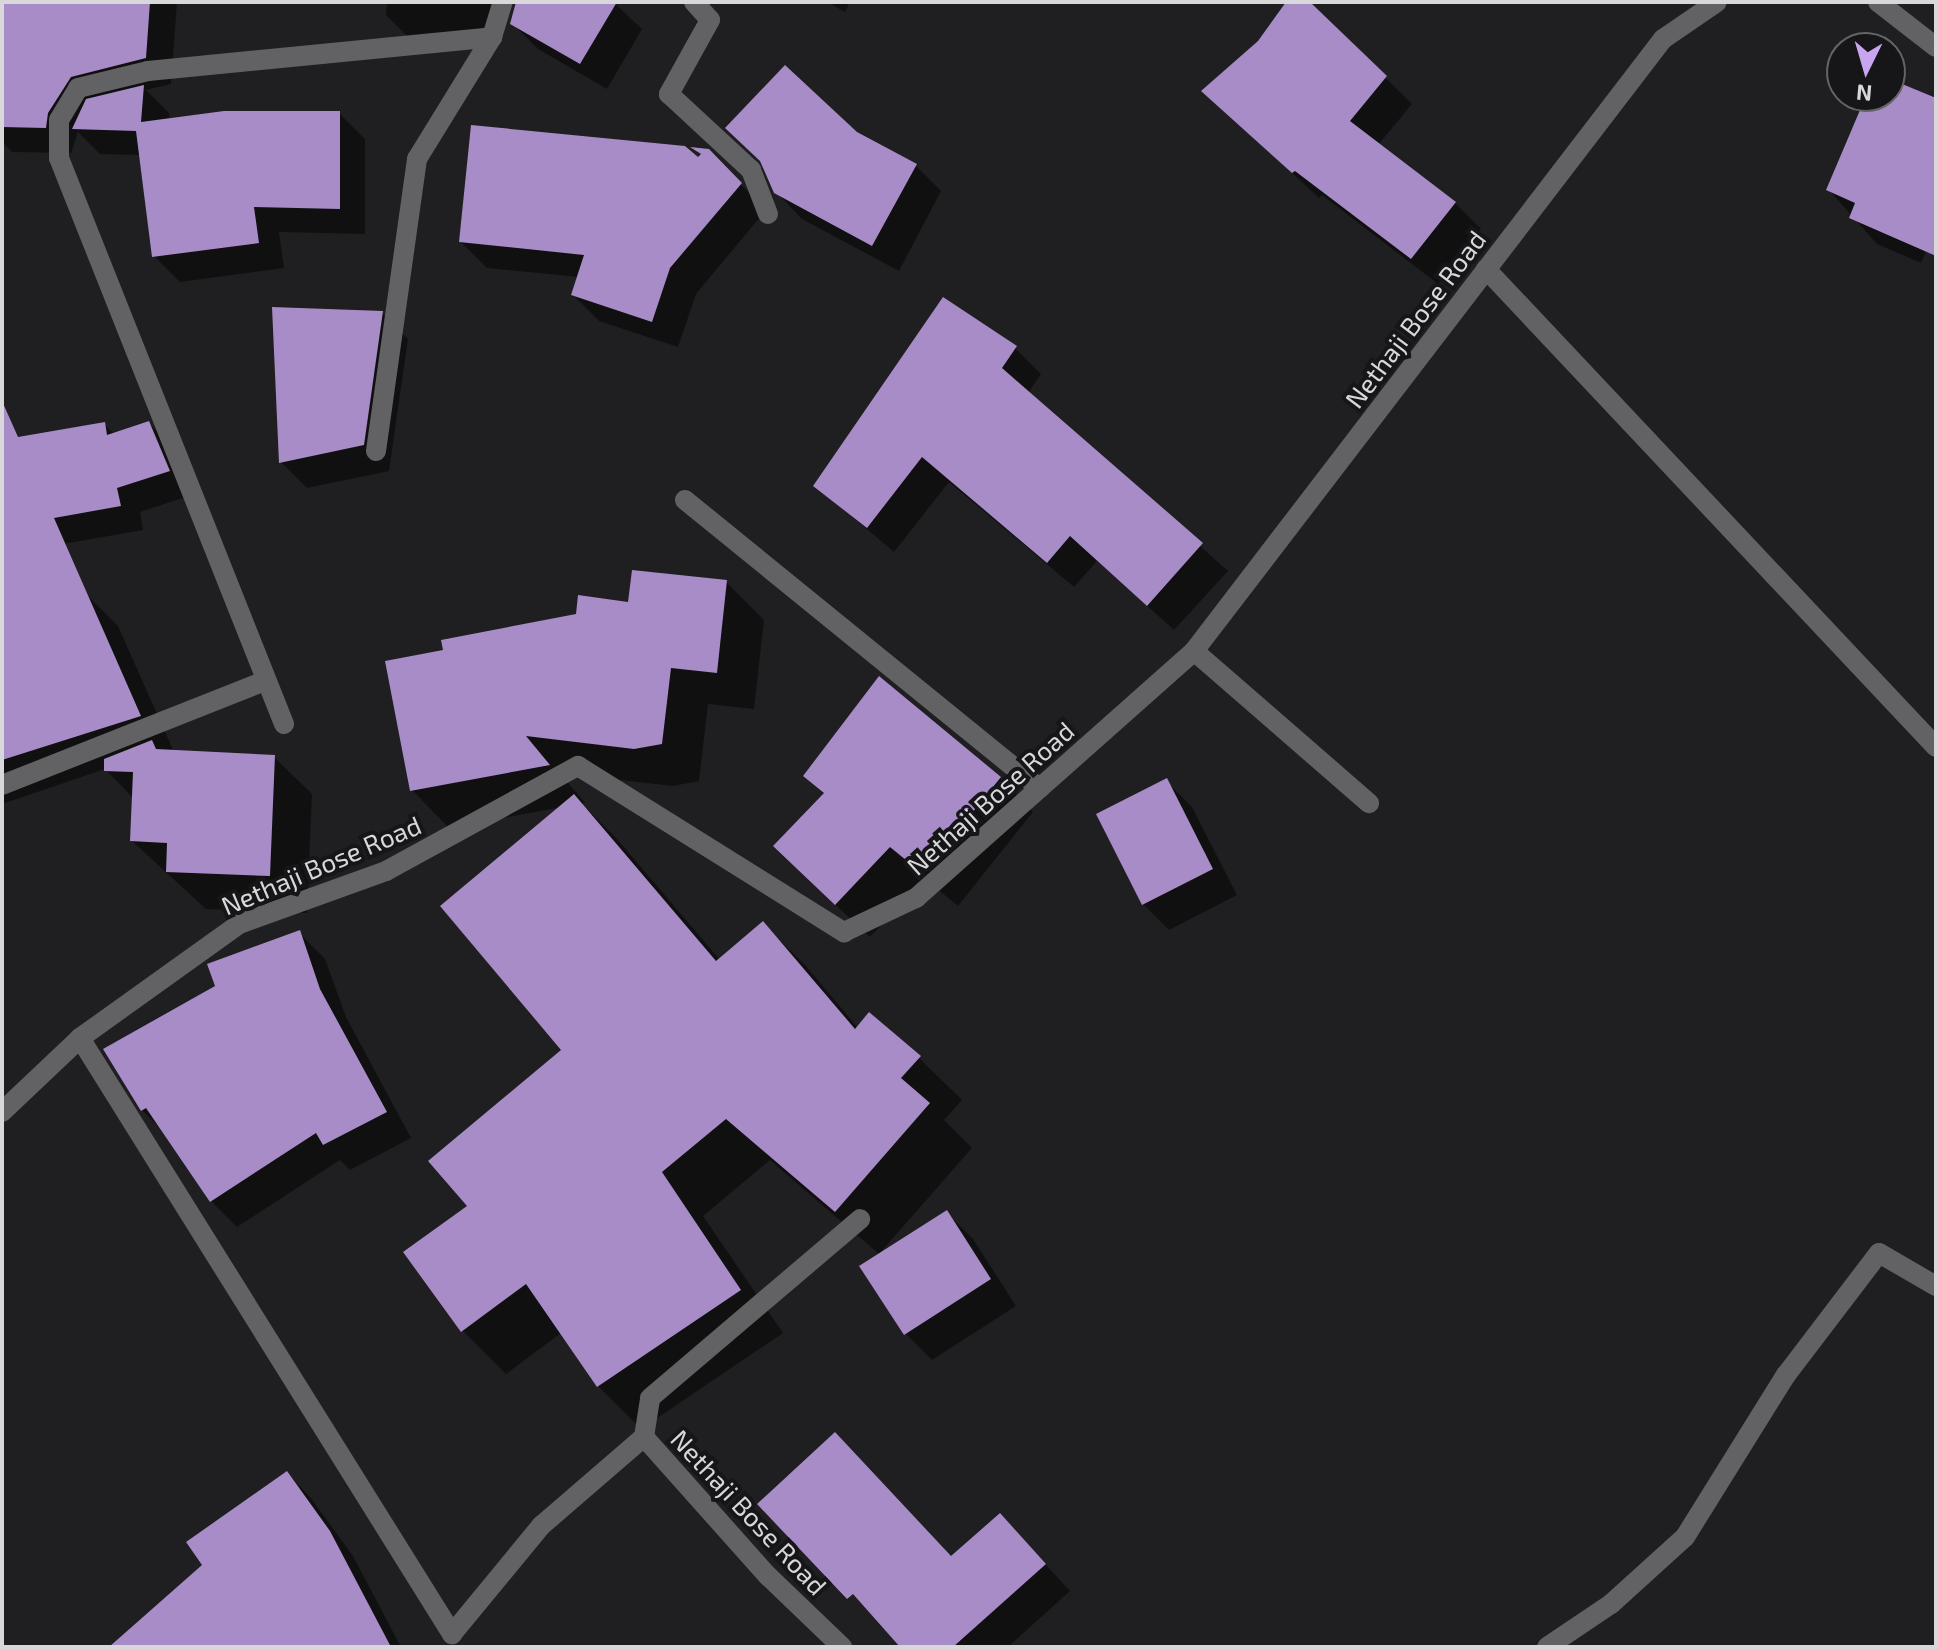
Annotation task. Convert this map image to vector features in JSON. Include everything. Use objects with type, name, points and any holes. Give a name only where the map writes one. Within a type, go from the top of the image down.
[{"type":"street","points":[[376,451],[417,159],[492,37],[503,2]]},
{"type":"street","points":[[694,2],[710,20],[669,94],[751,170],[768,214]]},
{"type":"street","name":"Nethaji Bose Road","points":[[2,1112],[80,1038],[239,924],[386,871],[578,766],[844,932],[916,898],[1194,651],[1663,39],[1717,2]]},
{"type":"street","points":[[1878,2],[1936,47]]},
{"type":"street","points":[[284,724],[59,158],[59,120],[78,88],[148,71],[492,37]]},
{"type":"street","points":[[1486,269],[1936,747]]},
{"type":"street","points":[[685,500],[1040,788]]},
{"type":"street","points":[[1194,651],[1369,803]]},
{"type":"street","points":[[2,785],[265,681]]},
{"type":"street","name":"Nethaji Bose Road","points":[[80,1038],[448,1640],[542,1525],[644,1437],[768,1576],[842,1647]]},
{"type":"street","points":[[644,1437],[650,1398],[860,1219]]},
{"type":"street","points":[[1547,1647],[1611,1604],[1685,1537],[1786,1375],[1879,1253],[1936,1286]]},
{"type":"building","points":[[2,2],[150,2],[146,58],[71,77],[48,113],[46,128],[2,127]]},
{"type":"building","points":[[516,2],[617,2],[580,64],[510,24]]},
{"type":"building","points":[[1286,2],[1310,2],[1387,76],[1350,121],[1456,202],[1411,259],[1295,171],[1292,173],[1201,91],[1258,41]]},
{"type":"building","points":[[785,65],[857,132],[917,164],[872,246],[774,193],[760,161],[725,128]]},
{"type":"building","points":[[144,85],[141,122],[224,111],[340,111],[340,209],[254,207],[259,243],[152,257],[136,131],[72,129],[86,99]]},
{"type":"building","points":[[1906,86],[1936,98],[1936,256],[1849,218],[1855,203],[1826,190],[1859,112],[1906,112]]},
{"type":"building","points":[[471,125],[685,146],[698,157],[701,154],[690,147],[709,149],[742,183],[670,268],[652,322],[571,295],[584,255],[459,242]]},
{"type":"building","points":[[943,297],[1017,346],[1002,368],[1203,543],[1147,606],[1070,536],[1047,563],[922,457],[867,528],[813,486]]},
{"type":"building","points":[[272,307],[383,311],[364,445],[279,463]]},
{"type":"building","points":[[2,401],[18,437],[105,422],[107,435],[149,421],[170,471],[117,488],[121,506],[54,518],[141,716],[2,760]]},
{"type":"building","points":[[632,570],[727,580],[717,673],[671,668],[662,744],[634,749],[526,736],[550,765],[410,791],[385,661],[443,650],[441,640],[576,614],[578,595],[628,602]]},
{"type":"building","points":[[879,676],[1001,777],[923,874],[890,847],[835,905],[773,846],[824,793],[803,776]]},
{"type":"building","points":[[152,740],[156,749],[275,755],[270,876],[166,872],[167,843],[130,841],[133,772],[104,771],[104,759]]},
{"type":"building","points":[[1167,778],[1213,869],[1142,905],[1096,814]]},
{"type":"building","points":[[574,794],[716,961],[763,921],[855,1029],[869,1012],[921,1056],[901,1078],[930,1103],[835,1212],[726,1119],[662,1172],[741,1290],[597,1387],[526,1284],[461,1332],[403,1252],[467,1206],[428,1161],[561,1050],[440,906]]},
{"type":"building","points":[[300,930],[320,989],[387,1112],[323,1145],[316,1133],[210,1202],[146,1108],[141,1111],[103,1049],[215,986],[207,964]]},
{"type":"building","points":[[947,1210],[991,1279],[904,1335],[859,1266]]},
{"type":"building","points":[[835,1432],[951,1556],[1000,1513],[1046,1564],[953,1647],[900,1647],[853,1594],[847,1599],[757,1504]]},
{"type":"building","points":[[287,1471],[330,1531],[391,1647],[109,1647],[202,1565],[186,1542]]}]
